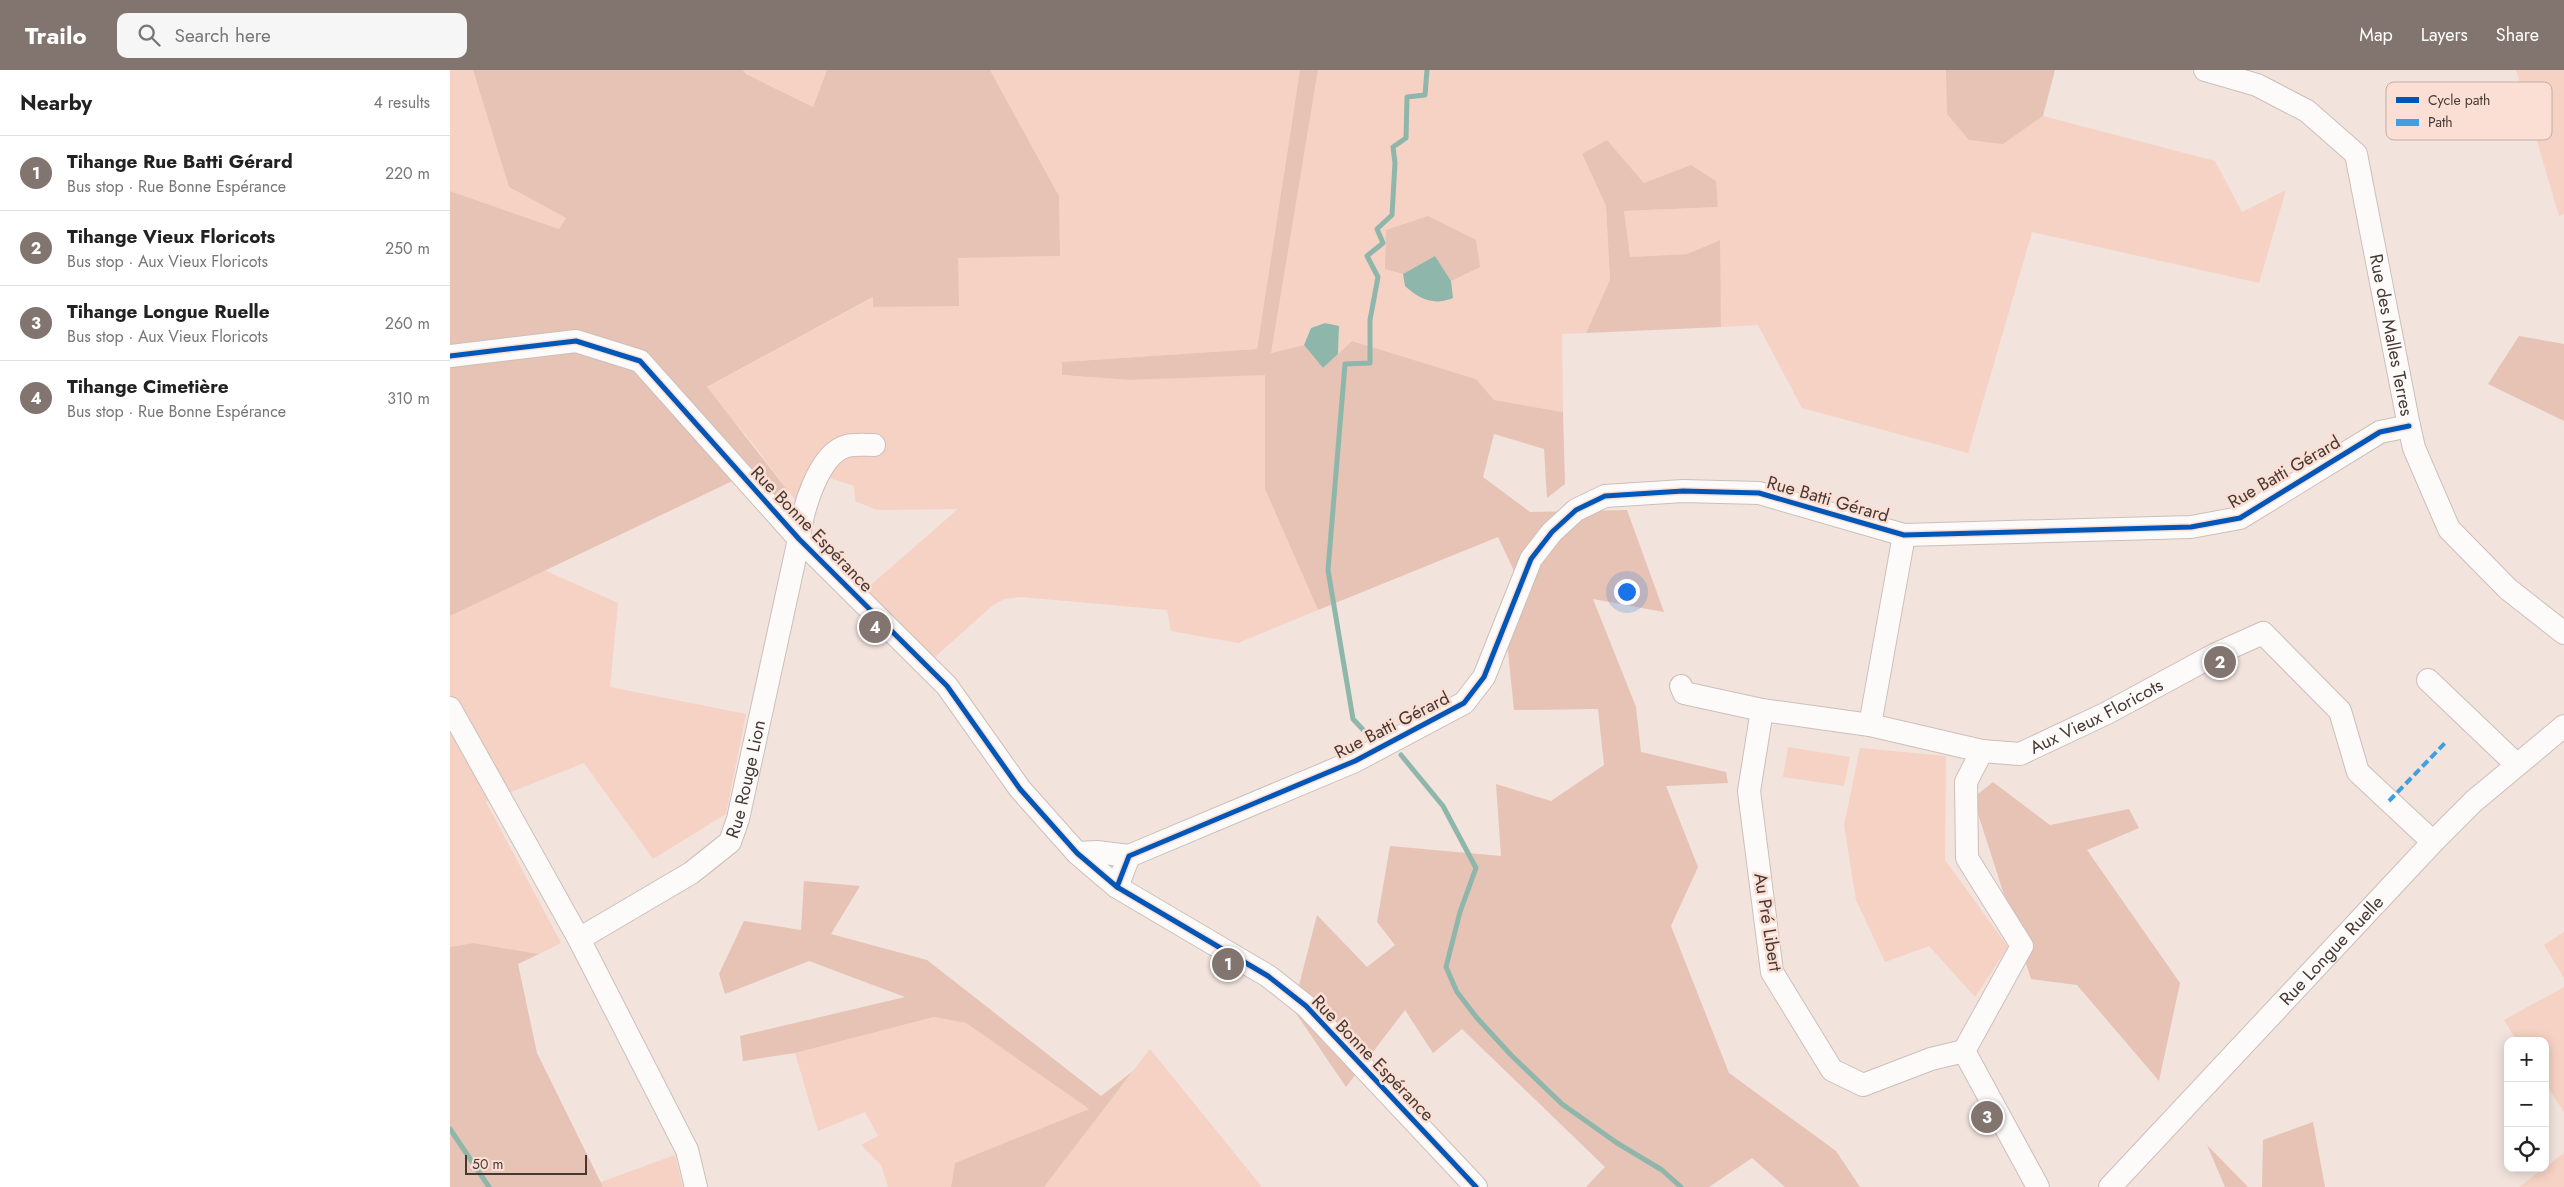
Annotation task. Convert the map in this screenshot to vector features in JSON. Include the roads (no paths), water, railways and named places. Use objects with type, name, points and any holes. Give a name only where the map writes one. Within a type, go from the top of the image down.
[{"type":"street","name":"Rue des Malles Terres","points":[[2205,70],[2258,85],[2307,111],[2356,154],[2408,426],[2414,448],[2448,530],[2508,589],[2564,633]]},
{"type":"street","name":"Rue Bonne Espérance","points":[[450,356],[576,340],[640,361],[799,539],[946,686],[1020,790],[1077,853],[1117,887],[1268,976],[1306,1006],[1476,1187]]},
{"type":"street","name":"Rue Batti Gérard","points":[[1129,856],[1355,761],[1464,703],[1484,677],[1532,559],[1552,532],[1576,510],[1605,496],[1683,491],[1759,493],[1904,535],[2191,527],[2240,518],[2380,432],[2408,426]]},
{"type":"street","name":"Rue Rouge Lion","points":[[579,939],[691,873],[730,842],[738,819],[799,539],[801,516],[815,480],[834,453],[846,446],[874,445]]},
{"type":"street","points":[[1870,725],[1904,535]]},
{"type":"street","name":"Aux Vieux Floricots","points":[[1982,751],[2020,754],[2108,713],[2216,654],[2263,633],[2340,711],[2358,772],[2433,842]]},
{"type":"street","points":[[2428,680],[2516,764]]},
{"type":"street","points":[[1681,686],[1684,693],[1762,710],[1870,725],[1982,751],[1966,782],[1967,858],[2022,946],[1964,1051],[2038,1187]]},
{"type":"street","points":[[450,708],[579,939],[687,1150],[696,1187]]},
{"type":"street","name":"Au Pré Libert","points":[[1762,710],[1749,791],[1772,972],[1832,1070],[1863,1085],[1931,1059],[1964,1051]]},
{"type":"street","name":"Rue Longue Ruelle","points":[[2110,1187],[2433,842],[2474,801],[2516,764],[2564,726]]},
{"type":"street","points":[[1077,853],[1097,852],[1129,856],[1117,887]]},
{"type":"water","points":[[1435,256],[1451,281],[1453,298],[1439,301],[1427,300],[1421,298],[1405,286],[1403,274]]},
{"type":"water","points":[[1325,323],[1339,326],[1338,354],[1323,368],[1304,345],[1311,328]]},
{"type":"waterway","points":[[1368,735],[1353,719],[1328,570],[1345,364],[1370,363],[1370,320],[1378,277],[1367,256],[1383,243],[1377,229],[1392,215],[1395,163],[1393,147],[1406,138],[1407,97],[1425,95],[1427,70]]},
{"type":"waterway","points":[[1401,755],[1443,806],[1476,868],[1460,912],[1446,967],[1457,992],[1477,1018],[1511,1055],[1562,1104],[1617,1143],[1662,1170],[1681,1187]]},
{"type":"waterway","points":[[450,1129],[489,1187]]},
{"type":"place","name":"Tihange Cimetière","points":[[875,627]]},
{"type":"place","name":"Tihange Vieux Floricots","points":[[2220,662]]},
{"type":"place","name":"Tihange Rue Batti Gérard","points":[[1228,964]]},
{"type":"place","name":"Tihange Longue Ruelle","points":[[1987,1117]]}]
